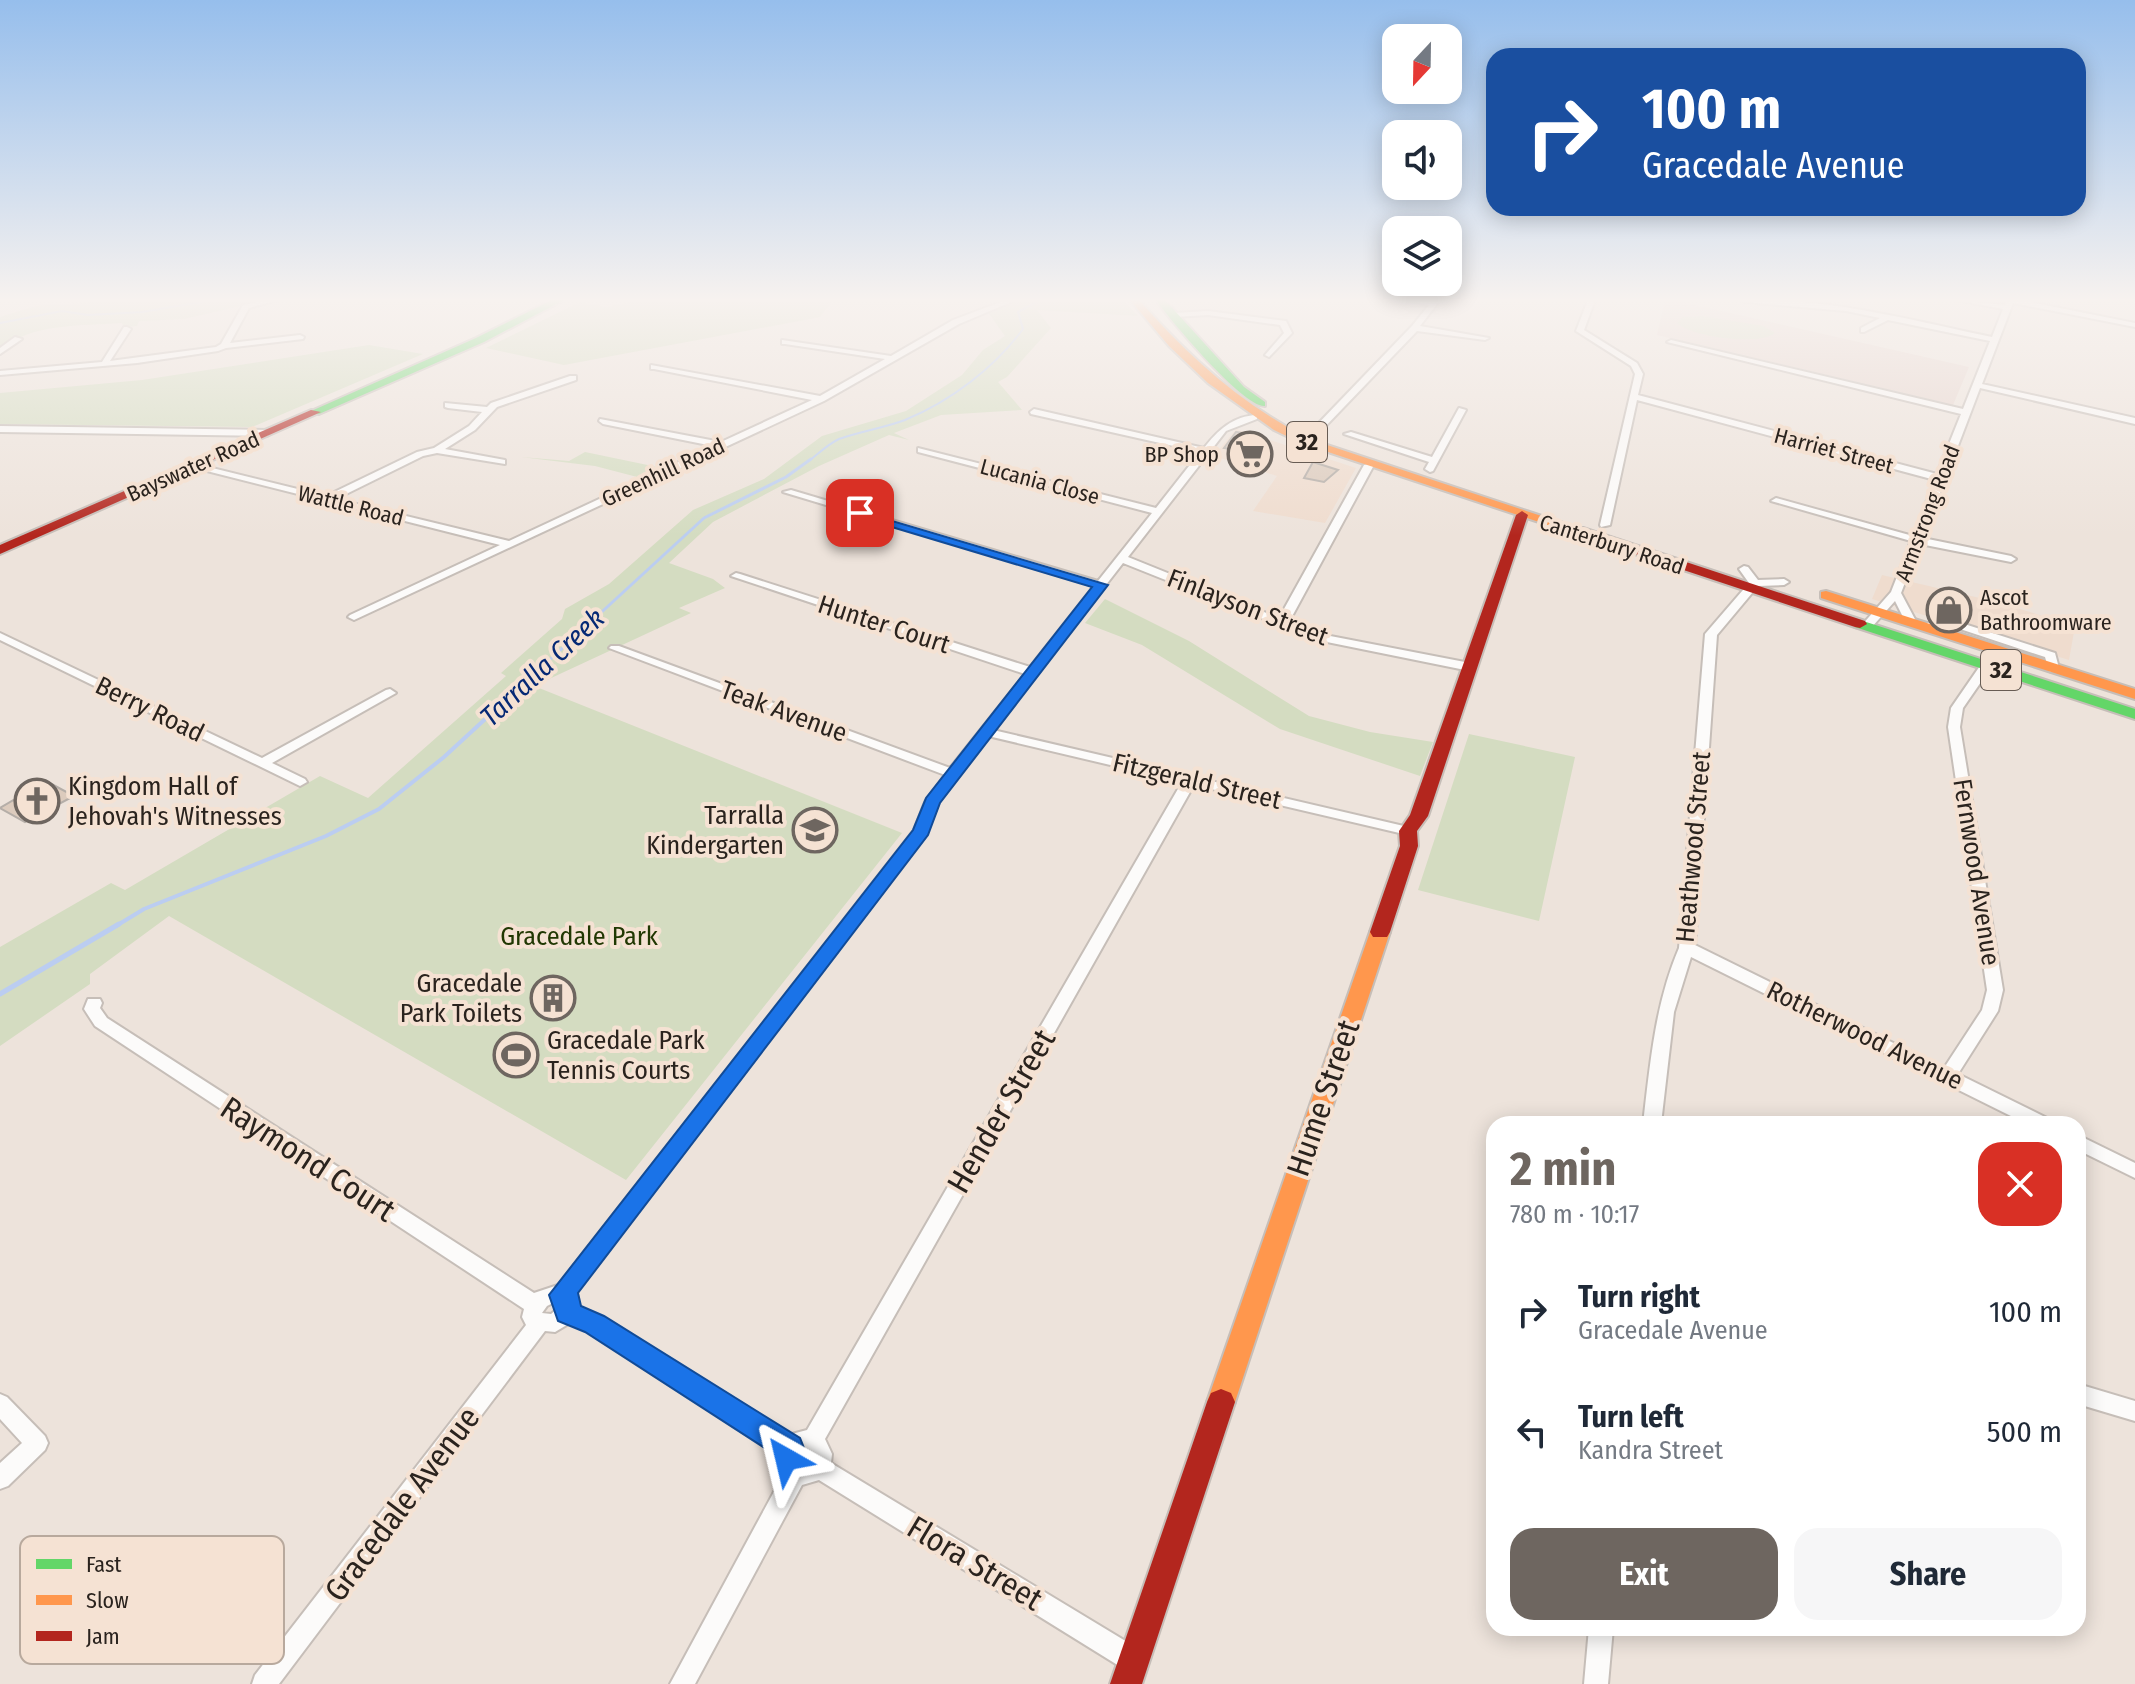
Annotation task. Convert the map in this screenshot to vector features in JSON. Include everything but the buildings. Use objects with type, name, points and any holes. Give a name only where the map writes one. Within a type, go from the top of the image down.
[{"type":"main road","name":"Bayswater Road","points":[[0,550],[392,379]]},
{"type":"main road","name":"Canterbury Road","points":[[1202,379],[1254,417],[1305,441],[1374,459],[1432,465],[1605,525],[1750,580],[1784,582],[1986,666],[2135,714]]},
{"type":"main road","name":"Canterbury Road","points":[[1232,379],[1247,395],[1276,414],[1374,459],[1522,515],[1750,580],[1873,619],[1916,624],[2135,694]]},
{"type":"main road","points":[[1522,515],[1541,504]]},
{"type":"main road","name":"Hume Street","points":[[1126,1684],[1409,846],[1408,831],[1419,816],[1522,515]]},
{"type":"street","points":[[448,405],[487,410],[573,379]]},
{"type":"street","points":[[714,379],[821,399]]},
{"type":"street","name":"Greenhill Road","points":[[354,617],[821,399],[856,379]]},
{"type":"street","points":[[1316,431],[1366,379]]},
{"type":"street","points":[[1605,525],[1638,379]]},
{"type":"street","points":[[1825,379],[1965,412]]},
{"type":"street","name":"Armstrong Road","points":[[1873,619],[1896,593],[1980,379]]},
{"type":"street","points":[[1977,385],[2135,421]]},
{"type":"street","name":"Harriet Street","points":[[1635,397],[1940,478]]},
{"type":"street","points":[[328,499],[420,454],[437,450],[472,428],[487,410]]},
{"type":"street","points":[[1348,434],[1432,465],[1462,410]]},
{"type":"street","points":[[1034,412],[1207,451]]},
{"type":"street","points":[[565,1304],[921,831],[932,802],[953,773],[1227,426],[1254,417]]},
{"type":"street","points":[[603,421],[720,445]]},
{"type":"street","points":[[0,429],[267,433]]},
{"type":"street","points":[[437,450],[502,462]]},
{"type":"street","name":"Lucania Close","points":[[921,450],[1159,512]]},
{"type":"street","points":[[1281,625],[1374,459]]},
{"type":"street","name":"Wattle Road","points":[[192,466],[509,544]]},
{"type":"street","points":[[788,492],[1101,585]]},
{"type":"street","points":[[1776,501],[1918,540],[2011,559]]},
{"type":"street","name":"Finlayson Street","points":[[1123,559],[1317,637],[1470,667]]},
{"type":"street","name":"Hunter Court","points":[[736,576],[1032,672]]},
{"type":"street","name":"Heathwood Street","points":[[1653,1116],[1662,1032],[1677,969],[1687,948],[1711,634],[1715,624],[1750,580]]},
{"type":"street","name":"Armstrong Road","points":[[1896,593],[1916,624]]},
{"type":"street","name":"Berry Road","points":[[0,636],[300,782]]},
{"type":"street","name":"Teak Avenue","points":[[615,648],[953,773]]},
{"type":"street","name":"Fernwood Avenue","points":[[1948,1076],[1990,1011],[1995,990],[1954,727],[1957,708],[1986,666]]},
{"type":"street","points":[[263,763],[390,693]]},
{"type":"street","name":"Fitzgerald Street","points":[[986,732],[1408,831]]},
{"type":"street","name":"Hender Street","points":[[801,1445],[1190,780]]},
{"type":"street","name":"Rotherwood Avenue","points":[[1687,948],[2027,1116]]},
{"type":"street","name":"Raymond Court","points":[[94,1003],[96,1016],[112,1030],[537,1315]]},
{"type":"street","points":[[2086,1146],[2135,1171]]},
{"type":"street","points":[[537,1315],[550,1294],[595,1324],[801,1445],[821,1452],[806,1470],[682,1684]]},
{"type":"street","name":"Gracedale Avenue","points":[[284,1657],[537,1315]]},
{"type":"street","points":[[2086,1396],[2135,1411]]},
{"type":"street","points":[[0,1404],[37,1443],[0,1478]]},
{"type":"street","points":[[801,1445],[787,1463],[806,1470]]},
{"type":"street","name":"Flora Street","points":[[806,1470],[1133,1660]]},
{"type":"street","points":[[1596,1684],[1600,1636]]},
{"type":"street","name":"Gracedale Avenue","points":[[264,1684],[279,1664]]},
{"type":"shaded area","points":[[1841,379],[1964,379],[1953,405]]},
{"type":"shaded area","points":[[1236,429],[1356,468],[1325,523],[1253,511],[1277,476],[1214,456]]},
{"type":"shaded area","points":[[1882,575],[2001,603],[2075,626],[2069,660],[1872,599]]},
{"type":"green space","points":[[365,379],[252,427],[0,424],[0,393],[142,380]]},
{"type":"green space","name":"Gracedale Park","points":[[956,379],[1004,379],[998,382],[1022,410],[941,415],[894,433],[909,440],[889,435],[819,466],[713,522],[669,563],[713,579],[725,588],[679,608],[691,613],[534,686],[902,833],[626,1180],[169,916],[90,974],[90,984],[0,1046],[0,947],[111,883],[125,890],[320,776],[368,798],[506,676],[501,673],[562,619],[565,609],[609,584],[693,510],[764,479],[822,436],[906,411]]},
{"type":"green space","points":[[585,452],[662,468],[641,478],[595,466],[521,457],[569,461]]},
{"type":"green space","points":[[1105,599],[1189,641],[1309,716],[1370,732],[1433,742],[1420,776],[1280,729],[1142,645],[1085,623]]},
{"type":"green space","points":[[1469,734],[1575,757],[1539,921],[1418,890]]},
{"type":"waterway","name":"Tarralla Creek","points":[[809,461],[839,439],[922,412],[974,379]]},
{"type":"waterway","name":"Tarralla Creek","points":[[544,665],[704,518],[786,477],[811,459]]},
{"type":"waterway","name":"Tarralla Creek","points":[[116,926],[144,909],[326,836],[379,809],[444,757],[546,663]]},
{"type":"waterway","name":"Tarralla Creek","points":[[0,994],[119,924]]},
{"type":"traffic: fast","points":[[315,412],[392,379]]},
{"type":"traffic: fast","points":[[1231,379],[1261,404]]},
{"type":"traffic: fast","points":[[1860,624],[2135,714]]},
{"type":"traffic: slow","points":[[1208,379],[1254,413],[1305,441],[1583,532]]},
{"type":"traffic: slow","points":[[1826,595],[2135,694]]},
{"type":"traffic: slow","points":[[1221,1402],[1380,932]]},
{"type":"traffic: jam","points":[[0,550],[315,412]]},
{"type":"traffic: jam","points":[[1380,932],[1409,846],[1408,831],[1419,816],[1522,515]]},
{"type":"traffic: jam","points":[[1583,532],[1860,624]]},
{"type":"traffic: jam","points":[[1126,1684],[1221,1402]]},
{"type":"place","name":"BP Shop","points":[[1250,454]]},
{"type":"place","name":"Ascot Bathroomware","points":[[1949,610]]},
{"type":"place","name":"Kingdom Hall of Jehovah's Witnesses","points":[[37,801]]},
{"type":"place","name":"Tarralla Kindergarten","points":[[815,830]]},
{"type":"place","name":"Gracedale Park Toilets","points":[[553,998]]},
{"type":"place","name":"Gracedale Park Tennis Courts","points":[[516,1055]]},
{"type":"route","points":[[786,1459],[790,1448],[595,1324],[567,1313],[568,1300],[562,1295],[921,831],[932,802],[953,773],[1101,585],[860,513]]}]
